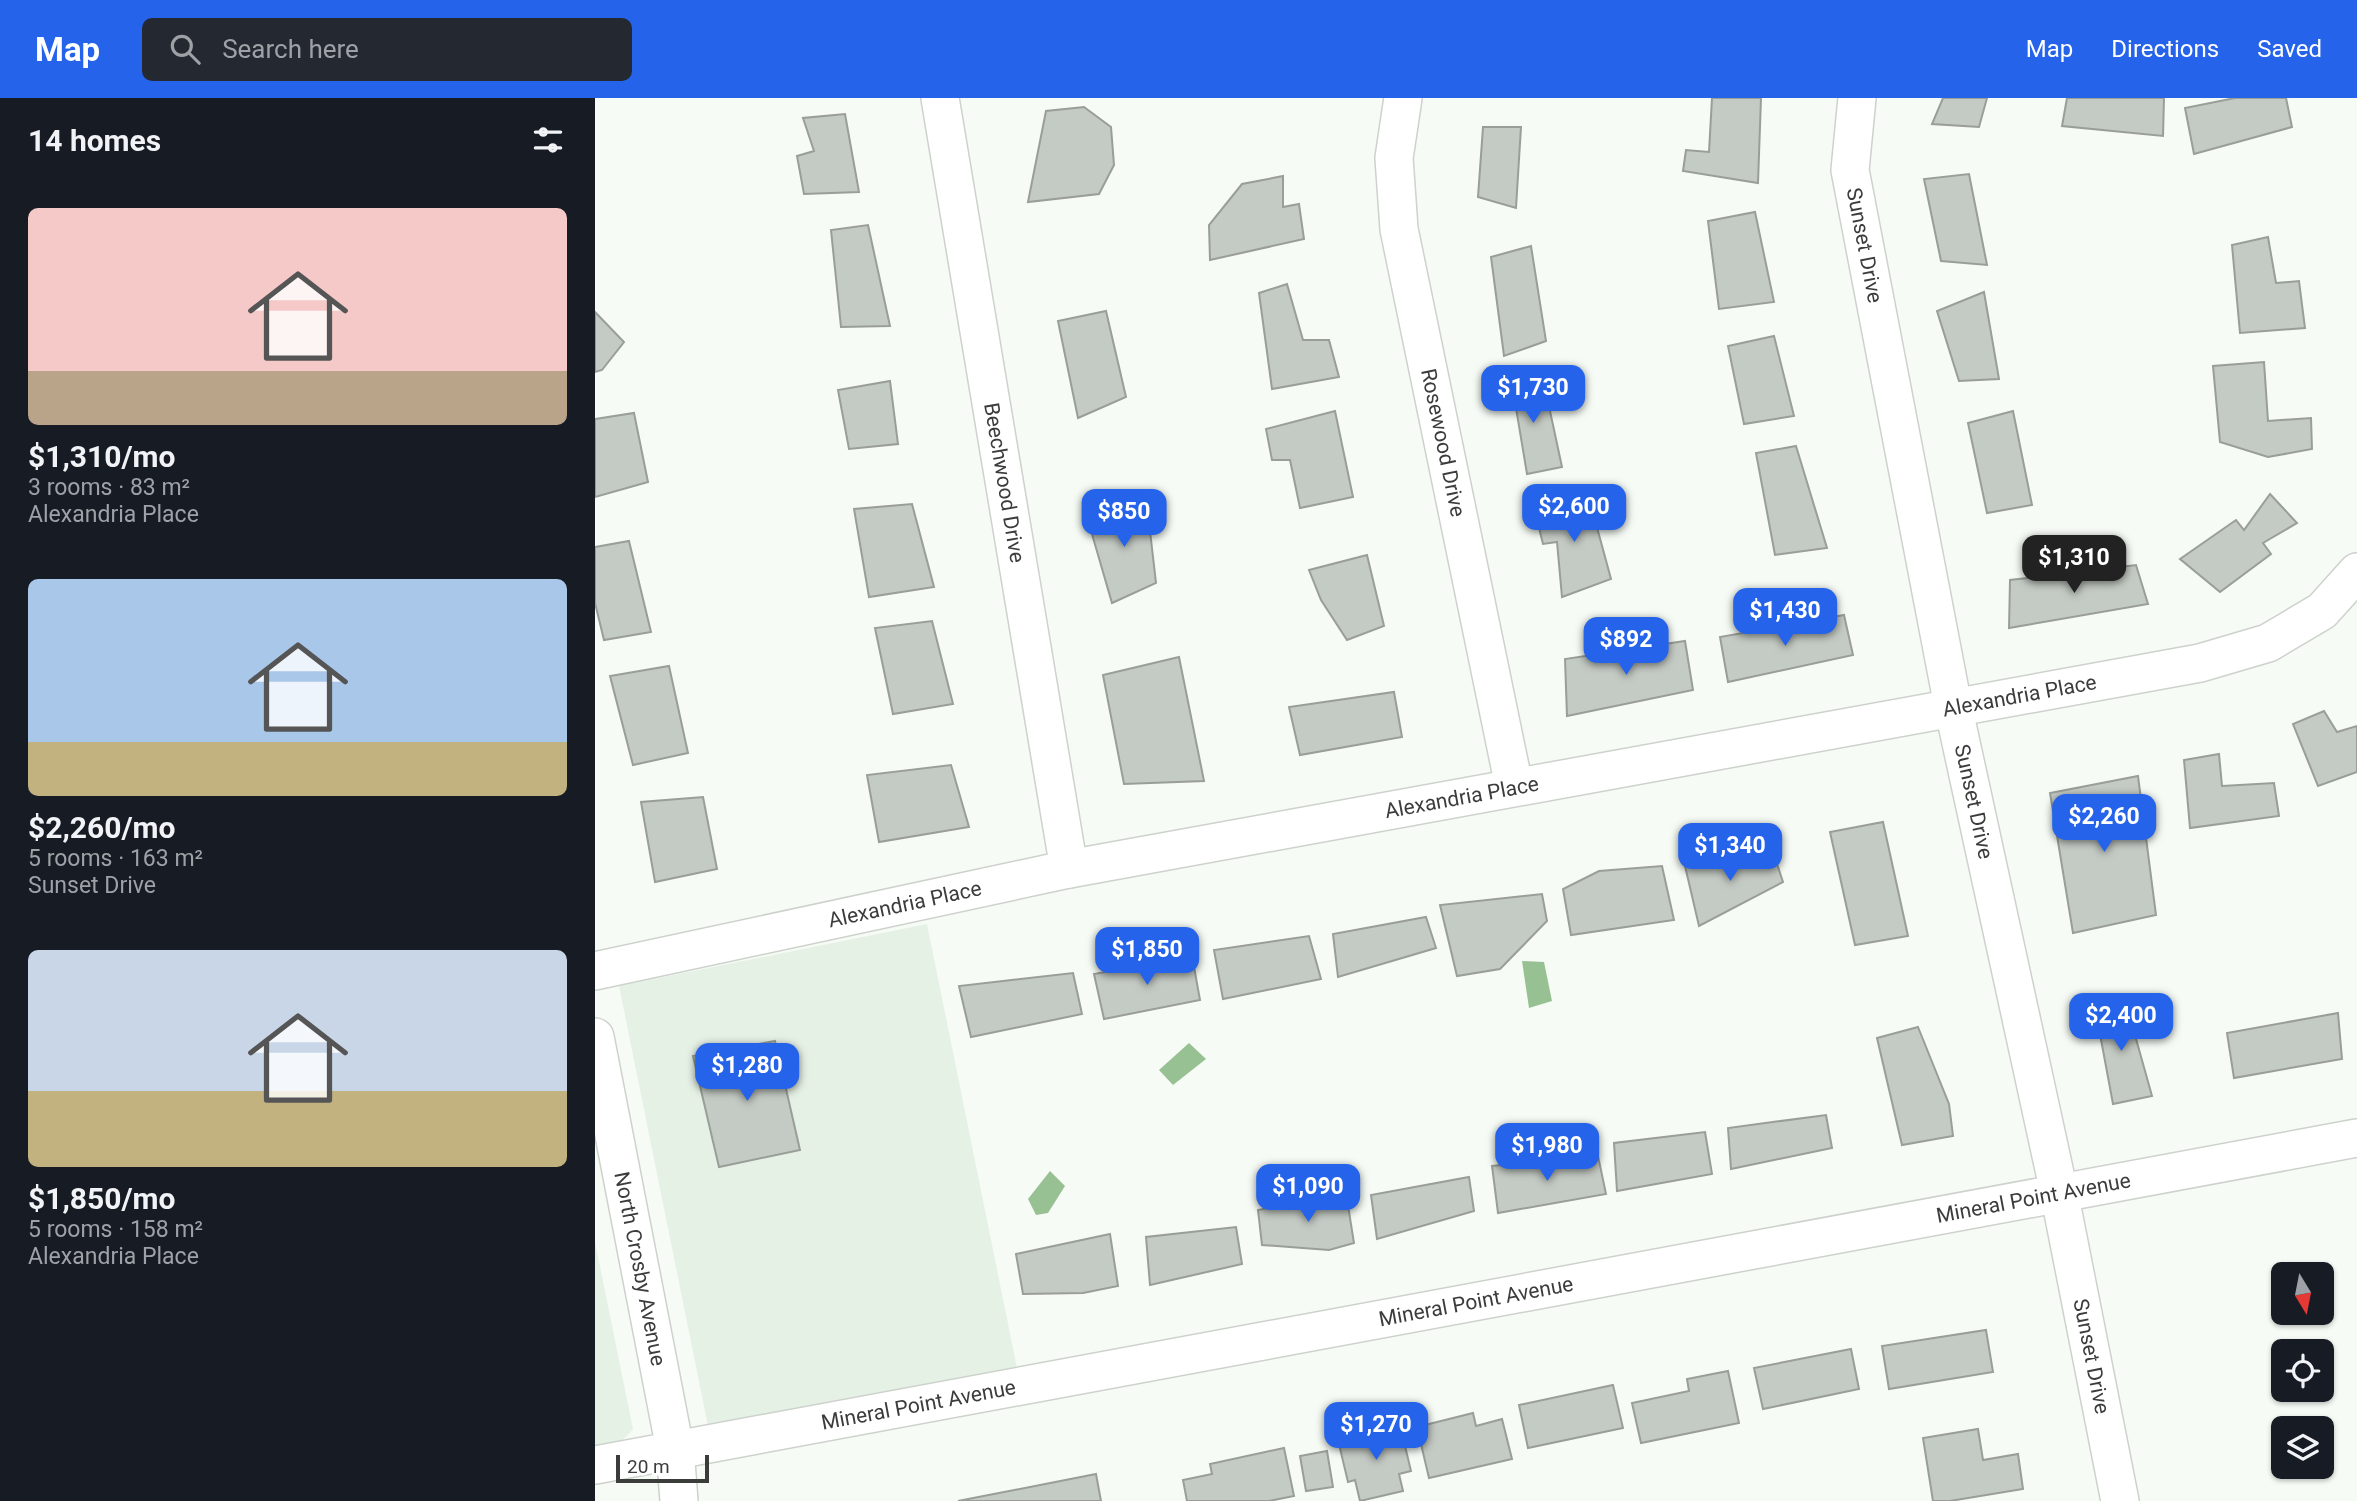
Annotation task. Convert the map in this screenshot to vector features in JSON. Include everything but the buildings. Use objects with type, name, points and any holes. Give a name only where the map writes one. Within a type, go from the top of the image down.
[{"type":"street","name":"Beechwood Drive","points":[[940,98],[1069,869]]},
{"type":"street","name":"Rosewood Drive","points":[[1403,98],[1394,158],[1399,229],[1514,786]]},
{"type":"street","name":"Sunset Drive","points":[[1857,98],[1850,170],[1953,706],[2059,1192],[2120,1501]]},
{"type":"street","name":"Alexandria Place","points":[[595,971],[1069,869],[2200,663],[2268,643],[2322,611],[2357,572]]},
{"type":"street","name":"North Crosby Avenue","points":[[595,1037],[675,1449],[679,1501]]},
{"type":"street","name":"Mineral Point Avenue","points":[[595,1465],[2357,1138]]},
{"type":"shaded area","points":[[927,924],[1017,1368],[709,1431],[619,986]]},
{"type":"shaded area","points":[[1522,961],[1544,962],[1552,1001],[1529,1008]]},
{"type":"shaded area","points":[[1189,1043],[1206,1059],[1173,1085],[1159,1070]]},
{"type":"shaded area","points":[[1050,1171],[1065,1186],[1048,1213],[1036,1215],[1028,1199]]},
{"type":"shaded area","points":[[595,1242],[633,1429],[617,1446],[595,1451]]}]
